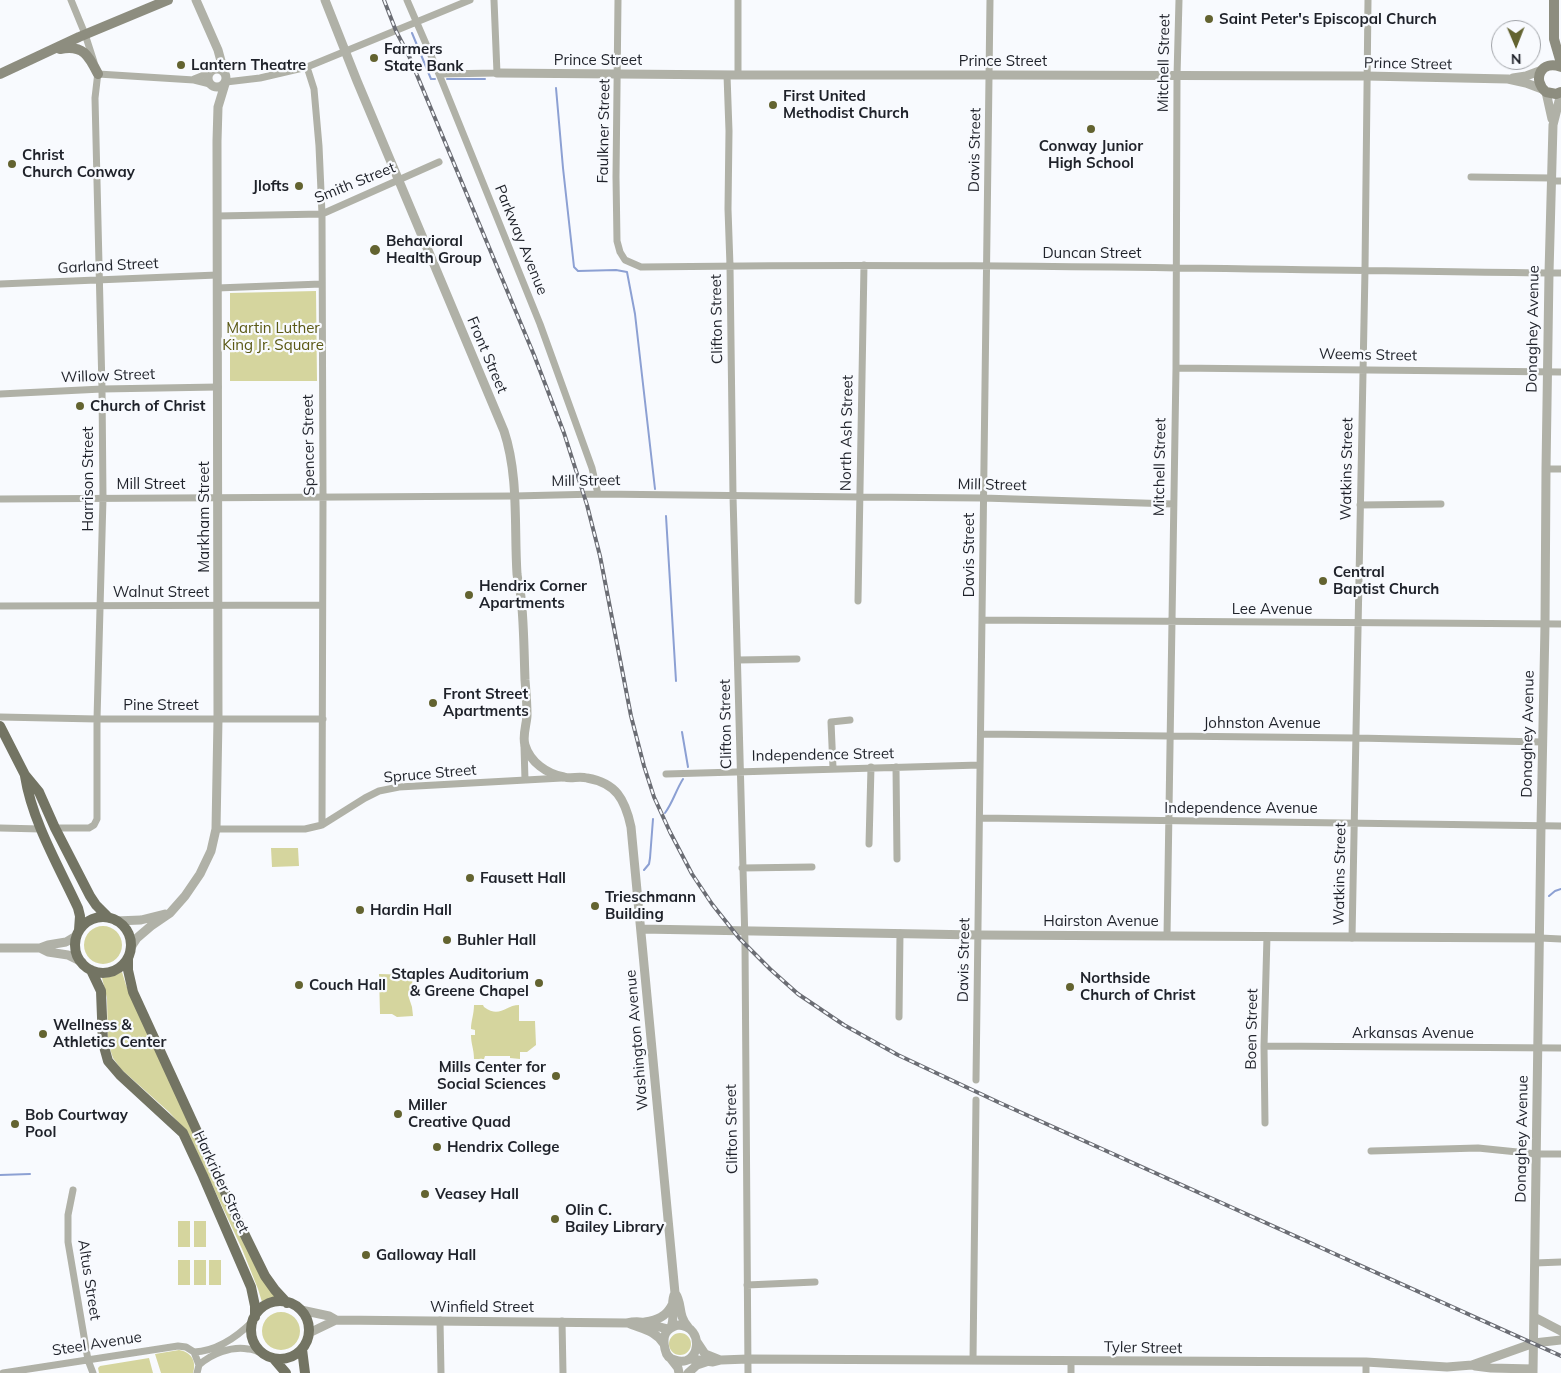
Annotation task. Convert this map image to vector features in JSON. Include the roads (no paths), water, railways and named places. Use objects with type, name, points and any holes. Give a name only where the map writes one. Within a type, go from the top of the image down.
[{"type":"main road","points":[[0,74],[85,34],[168,0]]},
{"type":"main road","points":[[1554,0],[1554,39],[1561,63]]},
{"type":"main road","points":[[1554,39],[1539,80],[1544,91],[1551,94],[1561,93]]},
{"type":"main road","points":[[52,50],[72,48],[84,52],[98,74]]},
{"type":"main road","points":[[1544,68],[1555,65],[1561,67]]},
{"type":"main road","points":[[0,726],[25,775],[38,792],[90,896],[96,905],[123,926],[128,933],[129,954],[120,968],[110,972],[96,972],[82,962],[75,947],[80,916],[78,908],[41,829],[28,795],[25,775]]},
{"type":"main road","points":[[78,933],[88,922],[94,919],[112,919]]},
{"type":"main road","name":"Harkrider Street","points":[[129,954],[128,970],[133,992],[265,1276],[288,1303]]},
{"type":"main road","name":"Harkrider Street","points":[[91,970],[101,992],[103,1042],[108,1061],[120,1075],[182,1133],[203,1176],[251,1287],[255,1306],[254,1319]]},
{"type":"main road","points":[[270,1357],[282,1359],[291,1357],[302,1349],[307,1341],[309,1333],[308,1324],[301,1310],[288,1303],[274,1302],[265,1306],[254,1319],[252,1336],[260,1351],[270,1357],[286,1373]]},
{"type":"main road","points":[[302,1349],[305,1373]]},
{"type":"street","name":"Harrison Street","points":[[55,828],[87,828],[96,822],[103,498],[95,98],[98,74],[85,34],[70,0]]},
{"type":"street","points":[[98,74],[194,80],[220,87],[225,78],[220,58],[196,0]]},
{"type":"street","name":"Front Street","points":[[325,0],[509,447],[521,596],[526,706],[525,780]]},
{"type":"street","name":"Parkway Avenue","points":[[407,0],[439,74],[540,324],[588,458],[598,494]]},
{"type":"street","points":[[194,80],[217,68],[225,78],[242,80],[307,67],[470,0]]},
{"type":"street","points":[[439,74],[497,73],[494,0]]},
{"type":"street","name":"Faulkner Street","points":[[618,0],[617,242],[625,260]]},
{"type":"street","points":[[738,0],[738,75]]},
{"type":"street","name":"Davis Street","points":[[976,1080],[990,0]]},
{"type":"street","name":"Mitchell Street","points":[[1167,936],[1176,368],[1179,0]]},
{"type":"street","name":"Watkins Street","points":[[1352,938],[1365,270],[1368,0]]},
{"type":"street","points":[[211,85],[208,78],[210,72],[220,58]]},
{"type":"street","name":"Spencer Street","points":[[307,67],[314,89],[322,214],[324,498],[322,825]]},
{"type":"street","name":"Prince Street","points":[[1508,79],[1526,76],[1544,68]]},
{"type":"street","name":"Prince Street","points":[[497,73],[1366,76],[1508,79],[1526,82],[1544,91]]},
{"type":"street","name":"Clifton Street","points":[[728,75],[728,208],[733,496],[744,930],[748,1373]]},
{"type":"street","name":"Markham Street","points":[[129,954],[132,944],[151,926],[170,913],[185,896],[200,874],[211,851],[216,829],[218,719],[216,275],[218,108],[225,78]]},
{"type":"street","name":"Markham Street","points":[[211,85],[218,108]]},
{"type":"street","name":"Donaghey Avenue","points":[[1533,1371],[1545,625],[1547,372],[1549,273],[1555,180],[1553,124],[1544,91]]},
{"type":"street","name":"Donaghey Avenue","points":[[1553,124],[1561,93]]},
{"type":"street","name":"Smith Street","points":[[217,216],[322,214],[439,162]]},
{"type":"street","points":[[1471,177],[1555,180]]},
{"type":"street","name":"Duncan Street","points":[[625,260],[641,267],[864,265],[1176,267],[1561,273]]},
{"type":"street","name":"North Ash Street","points":[[858,601],[864,265]]},
{"type":"street","name":"Garland Street","points":[[0,284],[216,275]]},
{"type":"street","points":[[217,288],[321,284]]},
{"type":"street","name":"Weems Street","points":[[1176,368],[1561,372]]},
{"type":"street","name":"Willow Street","points":[[0,394],[218,386]]},
{"type":"street","points":[[1546,469],[1561,469]]},
{"type":"street","name":"Mill Street","points":[[0,499],[324,498],[598,494],[983,498],[1173,504]]},
{"type":"street","points":[[1360,505],[1442,504]]},
{"type":"street","name":"Walnut Street","points":[[0,606],[322,605]]},
{"type":"street","name":"Lee Avenue","points":[[983,620],[1561,624]]},
{"type":"street","points":[[738,660],[797,659]]},
{"type":"street","name":"Pine Street","points":[[0,717],[323,719]]},
{"type":"street","points":[[833,768],[831,722],[850,720]]},
{"type":"street","name":"Johnston Avenue","points":[[981,734],[1543,742]]},
{"type":"street","points":[[524,743],[532,758],[540,767],[565,778]]},
{"type":"street","name":"Independence Street","points":[[666,774],[980,764]]},
{"type":"street","points":[[869,844],[871,767]]},
{"type":"street","points":[[896,767],[897,859]]},
{"type":"street","name":"Washington Avenue","points":[[565,778],[585,777],[600,781],[614,788],[627,809],[631,827],[675,1293],[679,1301],[682,1320],[688,1327]]},
{"type":"street","name":"Spruce Street","points":[[216,829],[304,829],[322,825],[365,798],[382,790],[399,787],[565,778]]},
{"type":"street","name":"Independence Avenue","points":[[980,818],[1561,826]]},
{"type":"street","points":[[0,828],[41,829]]},
{"type":"street","points":[[742,868],[812,867]]},
{"type":"street","points":[[112,919],[140,920],[170,913]]},
{"type":"street","name":"Hairston Avenue","points":[[641,929],[978,935],[1561,939]]},
{"type":"street","points":[[0,948],[40,948],[66,942],[78,933]]},
{"type":"street","points":[[899,1017],[900,933]]},
{"type":"street","name":"Boen Street","points":[[1265,1123],[1264,1046],[1267,936]]},
{"type":"street","points":[[40,948],[48,952],[68,955],[82,962]]},
{"type":"street","name":"Arkansas Avenue","points":[[1264,1046],[1561,1048]]},
{"type":"street","points":[[973,1360],[976,1100]]},
{"type":"street","points":[[1371,1151],[1478,1148],[1537,1154],[1561,1154]]},
{"type":"street","name":"Altus Street","points":[[73,1190],[68,1215],[68,1242],[88,1360],[93,1373]]},
{"type":"street","points":[[1535,1263],[1561,1262]]},
{"type":"street","points":[[747,1285],[815,1282]]},
{"type":"street","name":"Washington Avenue","points":[[669,1328],[674,1317],[672,1305],[675,1293]]},
{"type":"street","points":[[645,1322],[661,1318],[672,1305]]},
{"type":"street","name":"Winfield Street","points":[[301,1310],[328,1316],[336,1320]]},
{"type":"street","points":[[1534,1317],[1561,1331]]},
{"type":"street","name":"Steel Avenue","points":[[4,1373],[174,1346],[186,1347],[194,1352],[203,1352],[236,1337],[254,1319]]},
{"type":"street","name":"Winfield Street","points":[[309,1333],[336,1320],[627,1323],[635,1321],[645,1322],[656,1327],[669,1328]]},
{"type":"street","points":[[440,1320],[441,1373]]},
{"type":"street","points":[[562,1321],[563,1373]]},
{"type":"street","name":"Winfield Street","points":[[627,1323],[652,1332],[664,1344]]},
{"type":"street","points":[[679,1373],[678,1368],[665,1352],[664,1344],[664,1338],[669,1328],[678,1325],[688,1327],[705,1354],[721,1360]]},
{"type":"street","name":"Tyler Street","points":[[689,1360],[706,1362],[748,1359],[1366,1362],[1447,1370],[1472,1365],[1534,1344],[1561,1340]]},
{"type":"street","points":[[687,1373],[689,1360],[696,1350],[697,1342]]},
{"type":"street","points":[[197,1373],[199,1365],[207,1358],[236,1349],[248,1348],[270,1357]]},
{"type":"street","points":[[194,1352],[199,1365]]},
{"type":"street","points":[[671,1359],[676,1361],[689,1360]]},
{"type":"street","points":[[1071,1361],[1071,1373]]},
{"type":"street","points":[[687,1373],[697,1365],[706,1362]]},
{"type":"street","points":[[1366,1362],[1366,1373]]},
{"type":"street","points":[[1472,1365],[1533,1371]]},
{"type":"waterway","points":[[412,33],[431,79],[435,79]]},
{"type":"waterway","points":[[447,79],[485,79]]},
{"type":"waterway","points":[[556,88],[574,267],[578,271],[616,270],[627,272],[635,314],[655,489]]},
{"type":"waterway","points":[[666,516],[676,681]]},
{"type":"waterway","points":[[682,732],[688,767]]},
{"type":"waterway","points":[[665,813],[683,779]]},
{"type":"waterway","points":[[644,870],[649,864],[653,819]]},
{"type":"waterway","points":[[1549,896],[1561,889]]},
{"type":"waterway","points":[[0,1175],[30,1174]]},
{"type":"railway","points":[[384,0],[534,355],[564,433],[587,505],[600,556],[631,716],[654,797],[692,874],[712,904],[739,938],[798,994],[844,1025],[898,1055],[1000,1103],[1561,1356]]},
{"type":"place","name":"Saint Peter's Episcopal Church","points":[[1209,19]]},
{"type":"place","name":"Farmers State Bank","points":[[374,58]]},
{"type":"place","name":"Lantern Theatre","points":[[181,65]]},
{"type":"place","name":"First United Methodist Church","points":[[773,105]]},
{"type":"place","name":"Conway Junior High School","points":[[1091,129]]},
{"type":"place","name":"Christ Church Conway","points":[[12,164]]},
{"type":"place","name":"Jlofts","points":[[299,186]]},
{"type":"place","name":"Behavioral Health Group","points":[[375,250]]},
{"type":"place","name":"Church of Christ","points":[[80,406]]},
{"type":"place","name":"Central Baptist Church","points":[[1323,581]]},
{"type":"place","name":"Hendrix Corner Apartments","points":[[469,595]]},
{"type":"place","name":"Front Street Apartments","points":[[433,703]]},
{"type":"place","name":"Fausett Hall","points":[[470,878]]},
{"type":"place","name":"Trieschmann Building","points":[[595,906]]},
{"type":"place","name":"Hardin Hall","points":[[360,910]]},
{"type":"place","name":"Buhler Hall","points":[[447,940]]},
{"type":"place","name":"Staples Auditorium & Greene Chapel","points":[[539,983]]},
{"type":"place","name":"Couch Hall","points":[[299,985]]},
{"type":"place","name":"Northside Church of Christ","points":[[1070,987]]},
{"type":"place","name":"Wellness & Athletics Center","points":[[43,1034]]},
{"type":"place","name":"Mills Center for Social Sciences","points":[[556,1076]]},
{"type":"place","name":"Miller Creative Quad","points":[[398,1114]]},
{"type":"place","name":"Bob Courtway Pool","points":[[15,1124]]},
{"type":"place","name":"Hendrix College","points":[[437,1147]]},
{"type":"place","name":"Veasey Hall","points":[[425,1194]]},
{"type":"place","name":"Olin C. Bailey Library","points":[[555,1219]]},
{"type":"place","name":"Galloway Hall","points":[[366,1255]]},
{"type":"park label","name":"Martin Luther King Jr. Square","points":[[273,336]]}]
